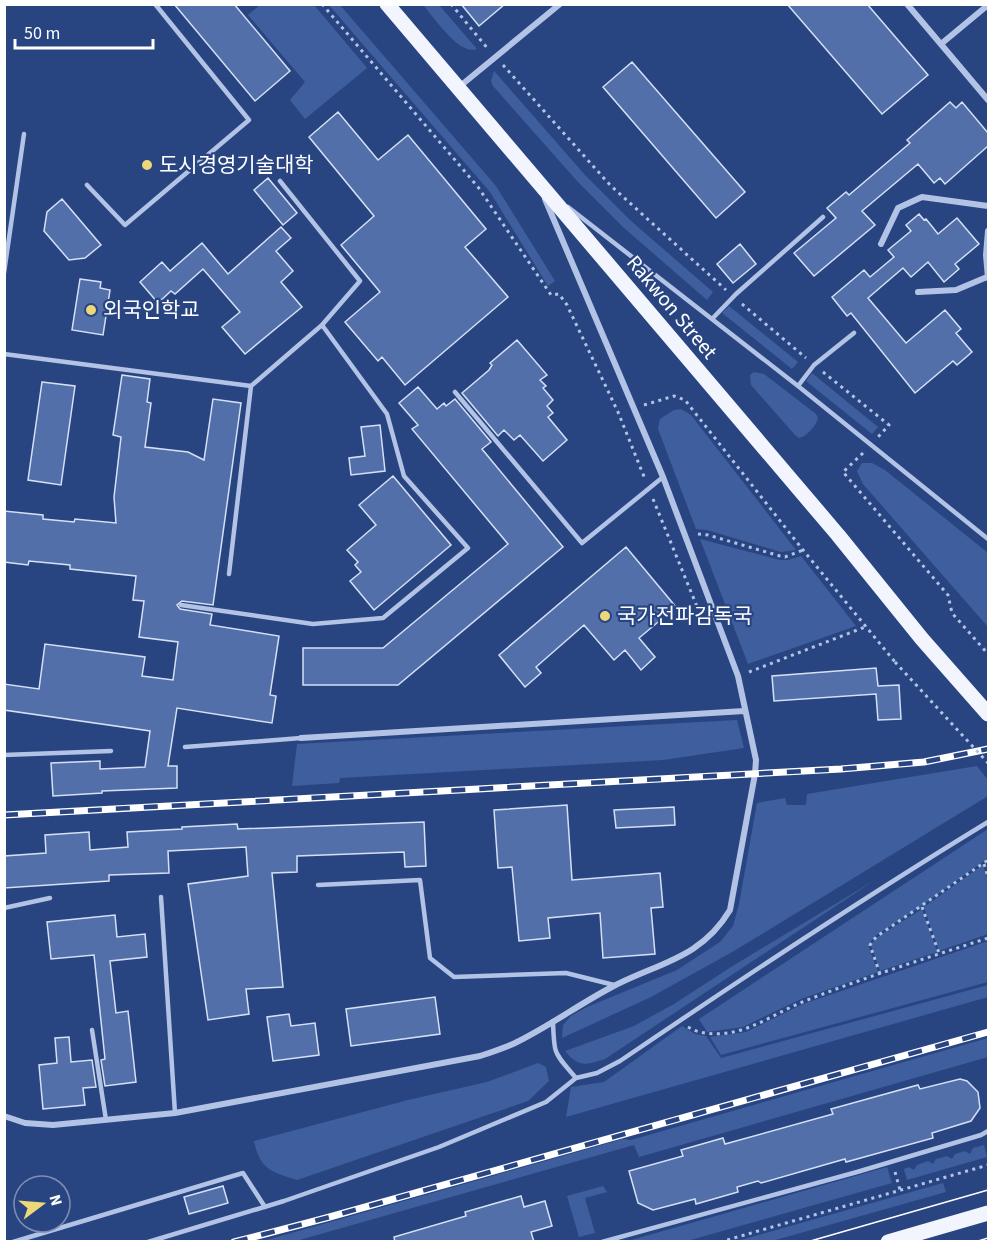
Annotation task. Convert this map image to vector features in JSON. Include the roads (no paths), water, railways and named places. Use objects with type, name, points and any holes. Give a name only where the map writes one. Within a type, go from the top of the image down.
[{"type":"main road","name":"Rakwon Street","points":[[387,4],[838,535],[922,639],[988,714]]},
{"type":"main road","points":[[888,1242],[988,1213]]},
{"type":"street","points":[[458,87],[560,4]]},
{"type":"street","points":[[907,4],[988,100]]},
{"type":"street","points":[[940,44],[988,5]]},
{"type":"street","points":[[4,1116],[25,1123],[53,1125],[175,1113],[480,1056],[515,1043],[614,986],[660,967],[705,941],[721,925],[730,910],[756,760],[738,676],[663,477],[539,185]]},
{"type":"street","points":[[881,244],[898,208],[922,197],[988,206]]},
{"type":"street","points":[[918,292],[956,290],[988,279],[986,255],[988,231]]},
{"type":"street","points":[[302,738],[744,711]]},
{"type":"lane","points":[[87,185],[125,225],[249,120],[155,4]]},
{"type":"lane","points":[[4,273],[24,134]]},
{"type":"lane","points":[[229,574],[251,386],[322,325],[360,281],[280,181]]},
{"type":"lane","points":[[539,185],[798,386],[988,539]]},
{"type":"lane","points":[[712,319],[736,294],[823,217]]},
{"type":"lane","points":[[181,605],[313,624],[383,618],[468,548],[404,476],[387,414],[322,325]]},
{"type":"lane","points":[[798,386],[814,365],[854,333]]},
{"type":"lane","points":[[4,354],[251,386]]},
{"type":"lane","points":[[455,392],[582,543],[663,477]]},
{"type":"lane","points":[[185,747],[302,738]]},
{"type":"lane","points":[[4,755],[111,751]]},
{"type":"lane","points":[[148,1242],[265,1207],[439,1147],[546,1102],[576,1078],[597,1073],[620,1061],[885,884],[988,822]]},
{"type":"lane","points":[[318,885],[420,880],[430,958],[454,977],[566,974],[614,986]]},
{"type":"lane","points":[[161,897],[175,1113]]},
{"type":"lane","points":[[4,908],[50,898]]},
{"type":"lane","points":[[553,1021],[554,1048],[558,1058],[576,1078]]},
{"type":"lane","points":[[92,1030],[106,1120]]},
{"type":"lane","points":[[602,1242],[892,1161],[988,1131]]},
{"type":"lane","points":[[13,1242],[243,1173],[265,1207]]},
{"type":"tram line","points":[[807,1242],[988,1190]]},
{"type":"tram line","points":[[975,1242],[988,1238]]},
{"type":"railway","points":[[4,815],[841,769],[924,762],[988,749]]},
{"type":"railway","points":[[234,1242],[988,1032]]},
{"type":"place","name":"도시경영기술대학","points":[[147,165]]},
{"type":"place","name":"외국인학교","points":[[91,310]]},
{"type":"place","name":"국가전파감독국","points":[[605,616]]}]
